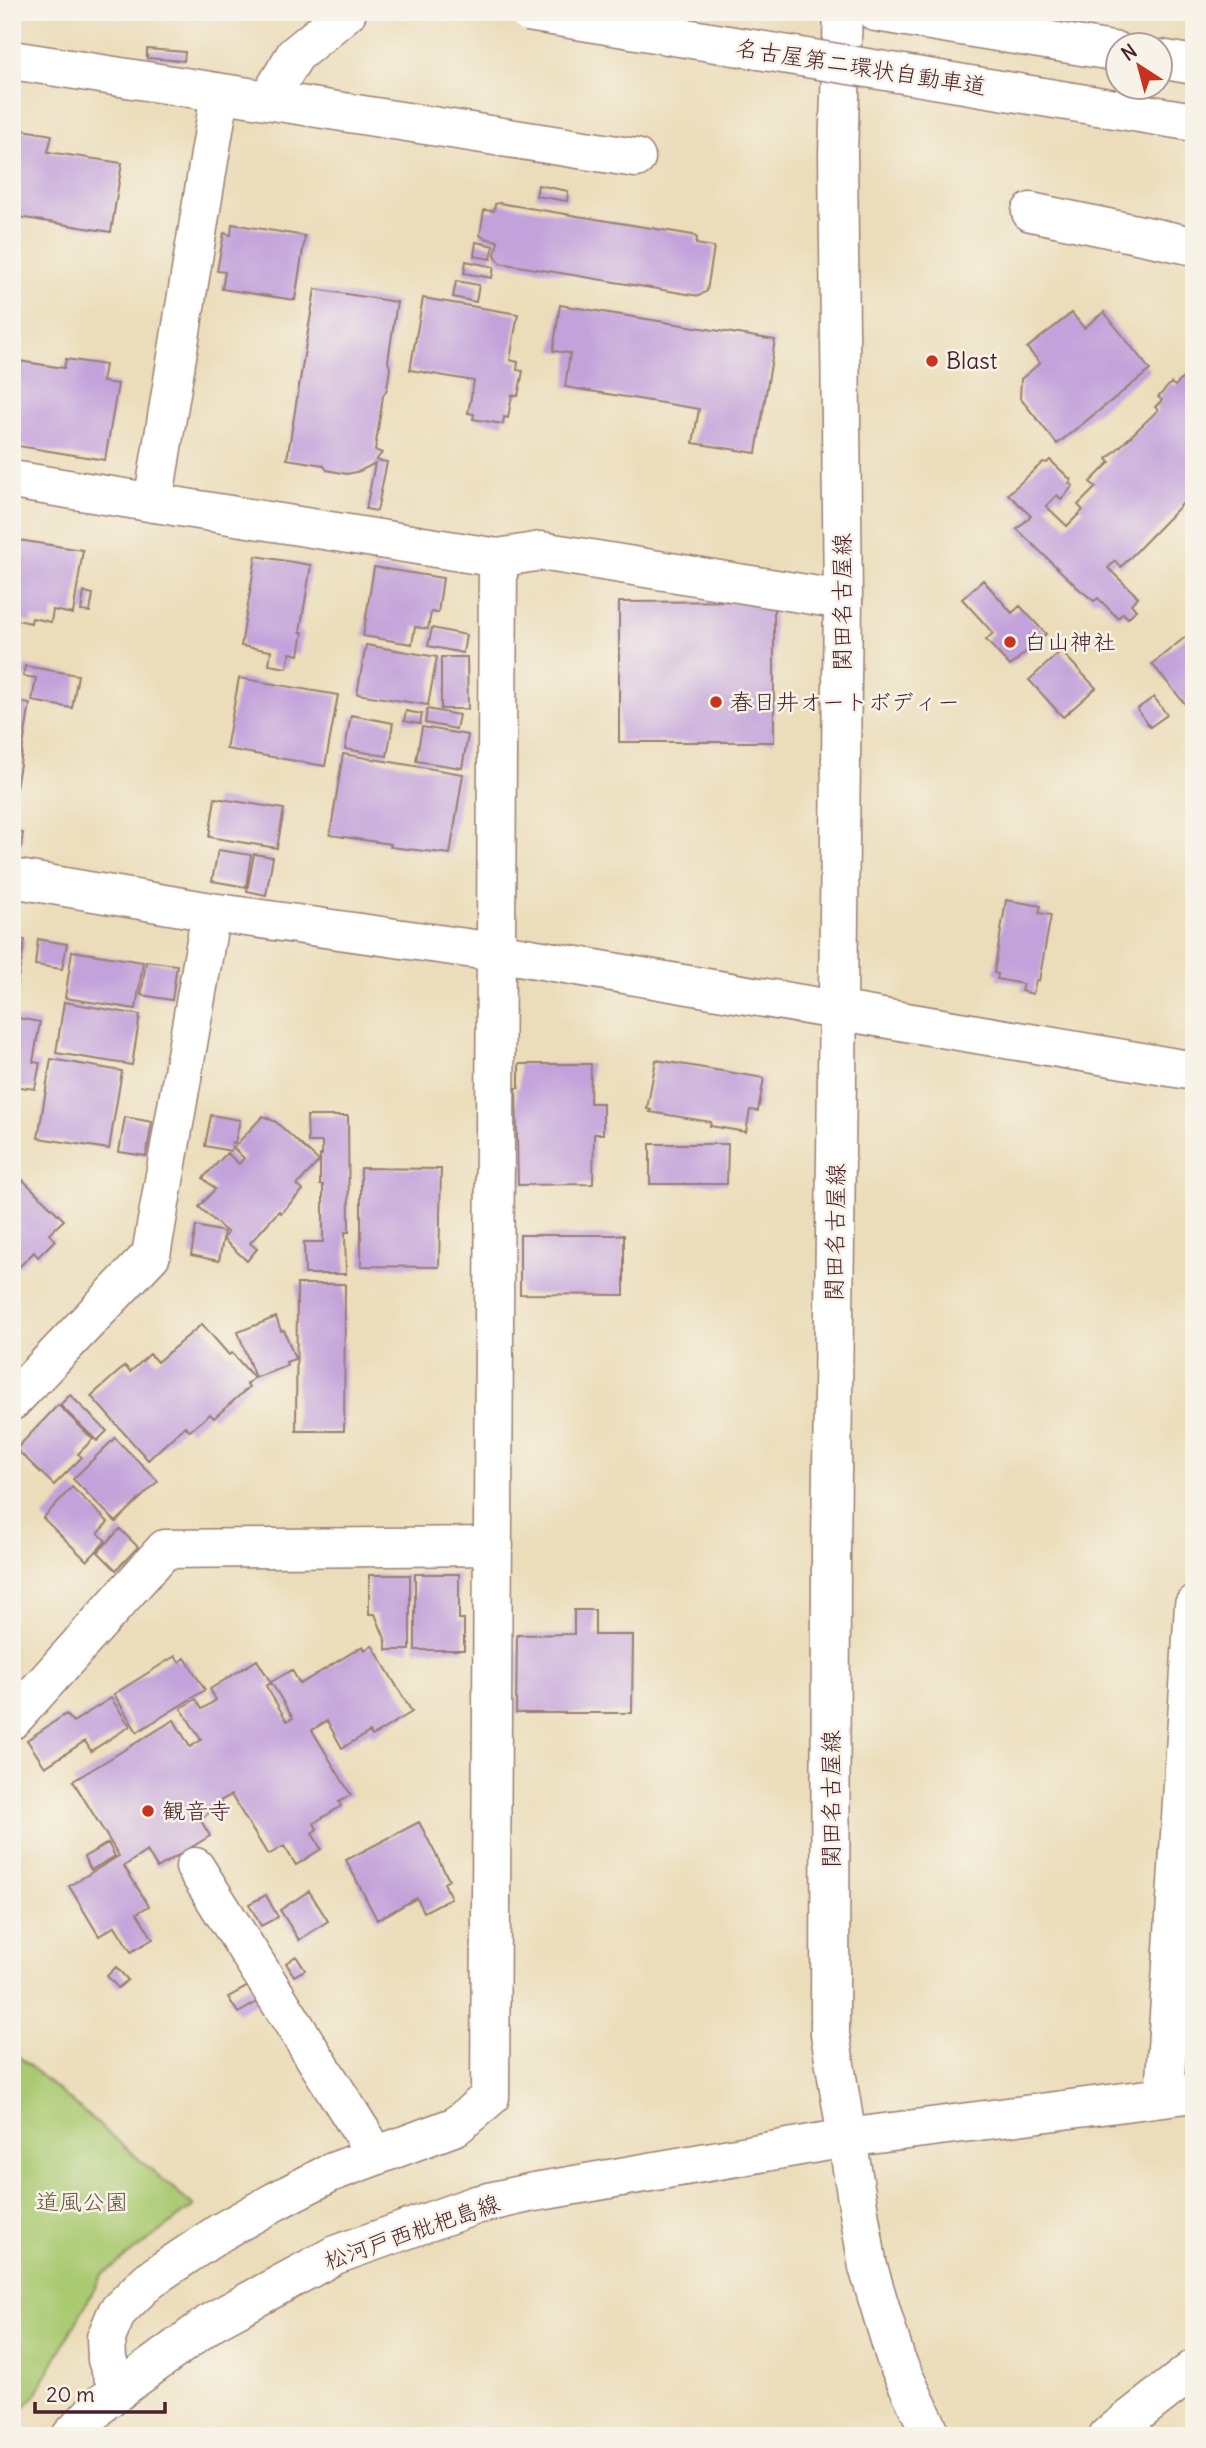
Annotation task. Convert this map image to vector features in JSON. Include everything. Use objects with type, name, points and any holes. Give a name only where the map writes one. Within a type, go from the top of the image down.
[{"type":"main road","points":[[268,100],[295,55],[346,12]]},
{"type":"main road","name":"名古屋第二環状自動車道","points":[[528,12],[1194,122]]},
{"type":"main road","name":"関田名古屋線","points":[[843,12],[838,153],[843,600],[831,1538],[830,2034],[868,2267],[896,2360],[932,2436]]},
{"type":"main road","points":[[876,12],[1104,50]]},
{"type":"main road","points":[[12,60],[636,158]]},
{"type":"main road","points":[[1174,61],[1194,65]]},
{"type":"main road","points":[[153,503],[220,93]]},
{"type":"main road","points":[[1031,212],[1194,246]]},
{"type":"main road","points":[[12,480],[498,558],[541,551],[843,600]]},
{"type":"main road","points":[[119,2391],[107,2360],[106,2338],[117,2312],[149,2280],[220,2232],[330,2173],[456,2126],[489,2097],[498,558]]},
{"type":"main road","points":[[12,878],[211,912],[495,952],[1194,1071]]},
{"type":"main road","points":[[12,1401],[151,1255],[211,912]]},
{"type":"main road","points":[[12,1720],[165,1549],[494,1546]]},
{"type":"main road","points":[[1179,2095],[1194,1605]]},
{"type":"main road","points":[[195,1867],[376,2155]]},
{"type":"main road","name":"松河戸西枇杷島線","points":[[71,2436],[103,2402],[214,2321],[335,2255],[476,2205],[529,2193],[846,2138],[1179,2095]]},
{"type":"main road","points":[[1108,2436],[1194,2369]]},
{"type":"green space","name":"道風公園","points":[[12,2051],[194,2206],[102,2275],[35,2396],[12,2419]]},
{"type":"building","points":[[147,49],[185,52],[184,61],[147,58]]},
{"type":"building","points":[[12,128],[52,135],[48,152],[122,163],[111,232],[12,216]]},
{"type":"building","points":[[538,185],[568,191],[567,201],[536,196]]},
{"type":"building","points":[[495,204],[693,235],[697,238],[696,244],[714,247],[707,291],[699,296],[500,263],[495,255],[498,241],[480,235],[484,210],[494,211]]},
{"type":"building","points":[[232,224],[305,236],[295,300],[222,289],[225,272],[217,271],[224,233],[231,235]]},
{"type":"building","points":[[476,242],[494,246],[491,259],[474,256]]},
{"type":"building","points":[[466,261],[494,267],[492,278],[464,273]]},
{"type":"building","points":[[456,281],[479,285],[476,302],[453,297]]},
{"type":"building","points":[[315,289],[397,302],[388,361],[390,368],[387,389],[383,396],[375,450],[382,453],[376,460],[387,462],[377,511],[366,509],[375,463],[347,474],[327,470],[323,465],[287,459]]},
{"type":"building","points":[[423,298],[518,314],[510,360],[518,362],[517,370],[523,371],[518,396],[512,395],[508,418],[504,417],[503,424],[473,419],[474,414],[468,413],[474,381],[410,370]]},
{"type":"building","points":[[560,305],[775,340],[756,453],[693,443],[699,409],[565,387],[570,353],[553,351]]},
{"type":"building","points":[[1104,312],[1150,370],[1057,444],[1020,398],[1021,379],[1040,363],[1027,348],[1072,313],[1084,328]]},
{"type":"building","points":[[66,359],[105,365],[102,382],[118,384],[105,460],[12,445],[12,360],[64,368]]},
{"type":"building","points":[[1194,367],[1194,492],[1121,567],[1115,561],[1108,568],[1138,597],[1131,604],[1136,610],[1128,618],[1123,613],[1118,618],[1098,598],[1094,601],[1078,588],[1017,529],[1031,516],[1008,494],[1043,462],[1050,460],[1071,480],[1069,483],[1073,486],[1061,499],[1057,495],[1046,506],[1067,526],[1083,510],[1078,505],[1096,487],[1090,482],[1110,462],[1107,459],[1158,410],[1155,407],[1162,400],[1158,397],[1171,383],[1175,386]]},
{"type":"building","points":[[12,507],[18,508],[14,535],[12,535]]},
{"type":"building","points":[[18,540],[83,550],[73,614],[53,610],[51,622],[32,618],[31,623],[12,619],[12,543],[17,544]]},
{"type":"building","points":[[256,556],[311,565],[299,655],[290,653],[287,668],[269,665],[271,651],[241,646]]},
{"type":"building","points":[[374,567],[443,578],[438,613],[431,612],[428,629],[415,627],[412,644],[363,636]]},
{"type":"building","points":[[983,580],[1012,613],[1020,606],[1046,634],[1010,666],[986,640],[993,633],[962,599]]},
{"type":"building","points":[[84,592],[93,594],[90,612],[81,611]]},
{"type":"building","points":[[774,601],[774,742],[619,742],[619,602]]},
{"type":"building","points":[[432,628],[466,635],[463,653],[428,646]]},
{"type":"building","points":[[1194,630],[1194,715],[1152,664]]},
{"type":"building","points":[[366,645],[437,657],[428,705],[357,694]]},
{"type":"building","points":[[1061,651],[1096,688],[1063,717],[1029,680]]},
{"type":"building","points":[[441,657],[467,657],[468,709],[441,709]]},
{"type":"building","points":[[25,666],[78,675],[72,708],[32,701],[36,678],[23,676]]},
{"type":"building","points":[[239,678],[338,695],[325,766],[226,749]]},
{"type":"building","points":[[1154,697],[1167,715],[1150,727],[1137,709]]},
{"type":"building","points":[[12,701],[30,704],[16,788],[12,787]]},
{"type":"building","points":[[427,709],[459,715],[456,729],[425,723]]},
{"type":"building","points":[[406,711],[422,714],[420,724],[404,721]]},
{"type":"building","points":[[351,715],[393,723],[387,756],[345,749]]},
{"type":"building","points":[[422,727],[468,735],[462,768],[416,761]]},
{"type":"building","points":[[343,754],[463,774],[450,854],[390,847],[391,844],[330,835]]},
{"type":"building","points":[[215,798],[284,809],[277,848],[209,837]]},
{"type":"building","points":[[12,831],[23,833],[21,847],[12,846]]},
{"type":"building","points":[[218,850],[251,855],[246,887],[212,881]]},
{"type":"building","points":[[254,854],[273,857],[266,895],[247,891]]},
{"type":"building","points":[[1006,900],[1041,906],[1039,913],[1051,915],[1039,981],[1036,980],[1033,994],[1021,991],[1023,984],[997,979],[998,974],[994,973]]},
{"type":"building","points":[[12,938],[25,940],[14,1000],[12,1000]]},
{"type":"building","points":[[38,939],[67,944],[62,969],[35,965]]},
{"type":"building","points":[[72,951],[143,962],[136,1009],[65,998]]},
{"type":"building","points":[[146,961],[177,965],[172,1000],[141,995]]},
{"type":"building","points":[[64,1002],[140,1015],[132,1065],[56,1053]]},
{"type":"building","points":[[12,1017],[40,1022],[33,1062],[40,1063],[35,1089],[12,1086]]},
{"type":"building","points":[[51,1059],[122,1071],[109,1149],[38,1138]]},
{"type":"building","points":[[656,1060],[764,1078],[758,1111],[750,1110],[746,1132],[710,1126],[711,1122],[650,1112],[651,1110],[647,1109]]},
{"type":"building","points":[[519,1064],[591,1064],[590,1103],[603,1103],[603,1134],[594,1134],[593,1184],[518,1185],[516,1088],[519,1088]]},
{"type":"building","points":[[211,1115],[240,1120],[231,1151],[205,1146]]},
{"type":"building","points":[[263,1116],[276,1122],[319,1161],[297,1185],[303,1190],[281,1213],[279,1211],[250,1243],[257,1249],[247,1261],[223,1239],[228,1233],[199,1207],[215,1189],[203,1178],[227,1153],[239,1164],[244,1158],[233,1148]]},
{"type":"building","points":[[307,1116],[348,1116],[349,1232],[345,1232],[346,1274],[305,1274],[304,1242],[323,1242],[323,1185],[320,1185],[322,1142],[308,1142]]},
{"type":"building","points":[[125,1117],[152,1122],[146,1156],[119,1152]]},
{"type":"building","points":[[650,1144],[728,1144],[727,1184],[650,1184]]},
{"type":"building","points":[[361,1168],[441,1169],[439,1267],[361,1266]]},
{"type":"building","points":[[23,1180],[64,1220],[49,1234],[55,1240],[38,1257],[34,1252],[19,1267],[12,1260],[12,1192]]},
{"type":"building","points":[[196,1226],[224,1232],[219,1261],[191,1255]]},
{"type":"building","points":[[520,1235],[624,1235],[624,1295],[520,1294]]},
{"type":"building","points":[[297,1284],[345,1284],[344,1431],[296,1431]]},
{"type":"building","points":[[276,1317],[295,1359],[286,1362],[287,1366],[255,1378],[238,1332]]},
{"type":"building","points":[[202,1324],[254,1378],[247,1384],[249,1387],[214,1418],[210,1414],[190,1431],[185,1426],[148,1460],[91,1396],[125,1366],[130,1372],[150,1354],[157,1362]]},
{"type":"building","points":[[70,1395],[107,1431],[97,1441],[60,1405]]},
{"type":"building","points":[[58,1405],[93,1439],[78,1454],[82,1457],[54,1485],[16,1449]]},
{"type":"building","points":[[115,1438],[158,1481],[116,1522],[73,1479]]},
{"type":"building","points":[[72,1487],[108,1522],[98,1533],[106,1541],[87,1561],[43,1518]]},
{"type":"building","points":[[120,1529],[138,1547],[116,1570],[98,1552]]},
{"type":"building","points":[[415,1574],[459,1574],[459,1619],[464,1619],[464,1650],[415,1650]]},
{"type":"building","points":[[369,1575],[410,1575],[410,1650],[386,1650],[386,1641],[375,1614],[369,1614]]},
{"type":"building","points":[[574,1610],[595,1610],[595,1635],[633,1635],[632,1713],[516,1713],[517,1635],[574,1634]]},
{"type":"building","points":[[372,1645],[412,1712],[372,1736],[370,1732],[342,1748],[327,1721],[312,1730],[351,1795],[339,1802],[341,1806],[314,1823],[317,1829],[312,1833],[321,1849],[296,1865],[284,1846],[268,1855],[231,1795],[220,1801],[222,1805],[200,1819],[210,1836],[157,1868],[147,1851],[124,1866],[149,1906],[137,1913],[153,1939],[131,1952],[115,1926],[99,1936],[69,1886],[119,1856],[73,1781],[174,1720],[190,1747],[201,1740],[181,1708],[196,1699],[202,1709],[216,1700],[210,1689],[257,1660],[271,1683],[266,1686],[287,1721],[293,1718],[271,1682],[292,1670],[300,1684],[363,1646],[365,1650]]},
{"type":"building","points":[[175,1656],[179,1662],[185,1658],[205,1690],[137,1732],[114,1694]]},
{"type":"building","points":[[111,1698],[130,1726],[91,1751],[85,1741],[45,1767],[27,1740],[66,1714],[73,1722]]},
{"type":"building","points":[[419,1822],[449,1880],[444,1883],[451,1898],[424,1912],[417,1898],[377,1920],[346,1860]]},
{"type":"building","points":[[108,1843],[115,1856],[91,1870],[84,1857]]},
{"type":"building","points":[[309,1891],[328,1921],[299,1940],[280,1910]]},
{"type":"building","points":[[266,1895],[278,1917],[261,1926],[249,1904]]},
{"type":"building","points":[[296,1956],[305,1970],[294,1976],[286,1963]]},
{"type":"building","points":[[116,1967],[128,1980],[118,1988],[107,1976]]},
{"type":"building","points":[[250,1985],[259,2001],[238,2013],[228,1997]]},
{"type":"place","name":"Blast","points":[[932,361]]},
{"type":"place","name":"白山神社","points":[[1010,642]]},
{"type":"place","name":"春日井オートボディー","points":[[716,702]]},
{"type":"place","name":"観音寺","points":[[148,1811]]}]
